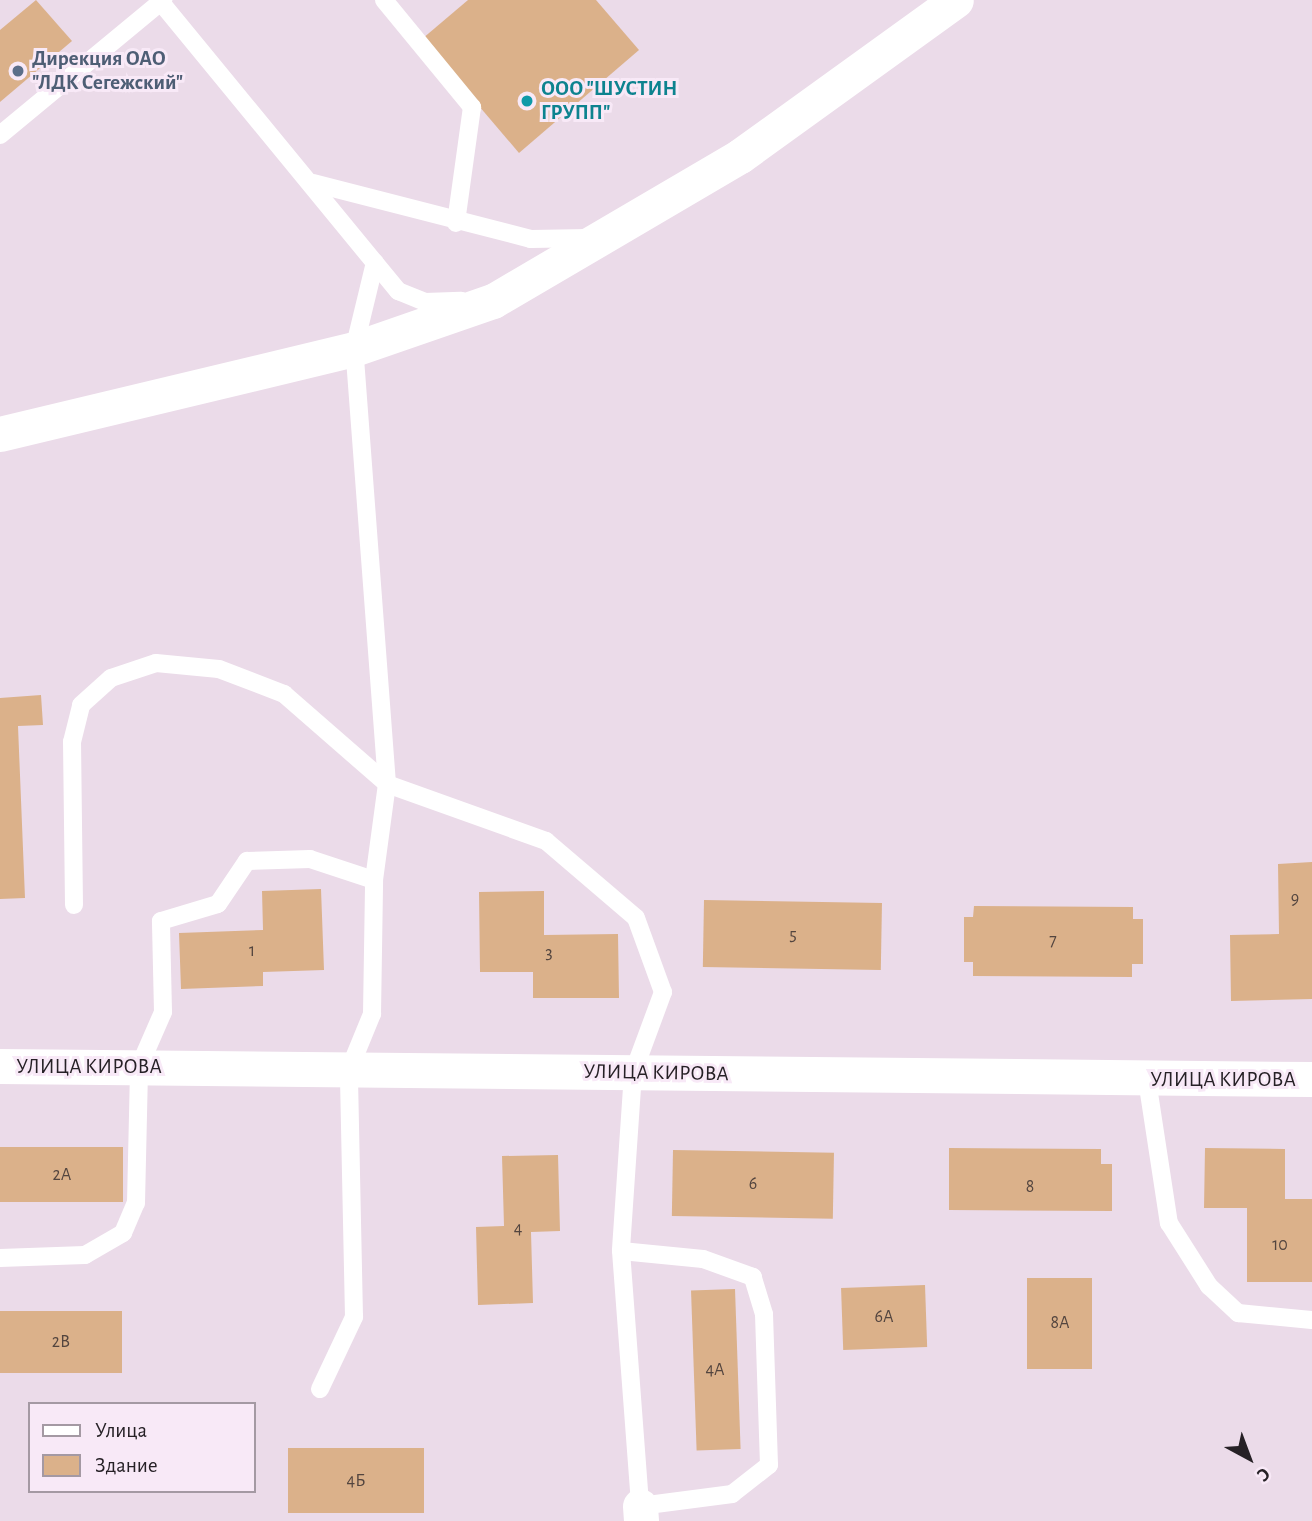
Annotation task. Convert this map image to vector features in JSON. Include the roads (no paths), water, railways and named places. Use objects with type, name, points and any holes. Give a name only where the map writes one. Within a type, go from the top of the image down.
[{"type":"street","points":[[0,435],[354,349],[493,301],[610,237],[740,156],[956,0]]},
{"type":"street","name":"УЛИЦА КИРОВА","points":[[0,1066],[1147,1080],[1312,1079]]},
{"type":"lane","points":[[384,0],[472,107],[456,223]]},
{"type":"lane","points":[[0,135],[161,1],[398,291],[425,302],[493,301]]},
{"type":"lane","points":[[311,183],[456,223],[531,239],[610,237]]},
{"type":"lane","points":[[320,1389],[354,1317],[349,1070],[372,1014],[374,880],[387,784],[354,349],[375,262]]},
{"type":"lane","points":[[74,905],[72,742],[82,705],[111,678],[156,663],[219,668],[284,694],[387,784],[547,841],[636,918],[663,992],[633,1073],[621,1251],[641,1513],[732,1494],[769,1465],[764,1314],[753,1277],[703,1259],[621,1251]]},
{"type":"lane","points":[[0,1258],[85,1255],[123,1233],[136,1203],[139,1067],[163,1012],[161,921],[218,904],[247,861],[310,859],[374,880]]},
{"type":"lane","points":[[1147,1080],[1169,1223],[1209,1286],[1238,1313],[1312,1321]]},
{"type":"place","name":"Дирекция ОАО \"ЛДК Сегежский\"","points":[[18,71]]},
{"type":"place","name":"ООО \"ШУСТИН ГРУПП\"","points":[[527,101]]}]
